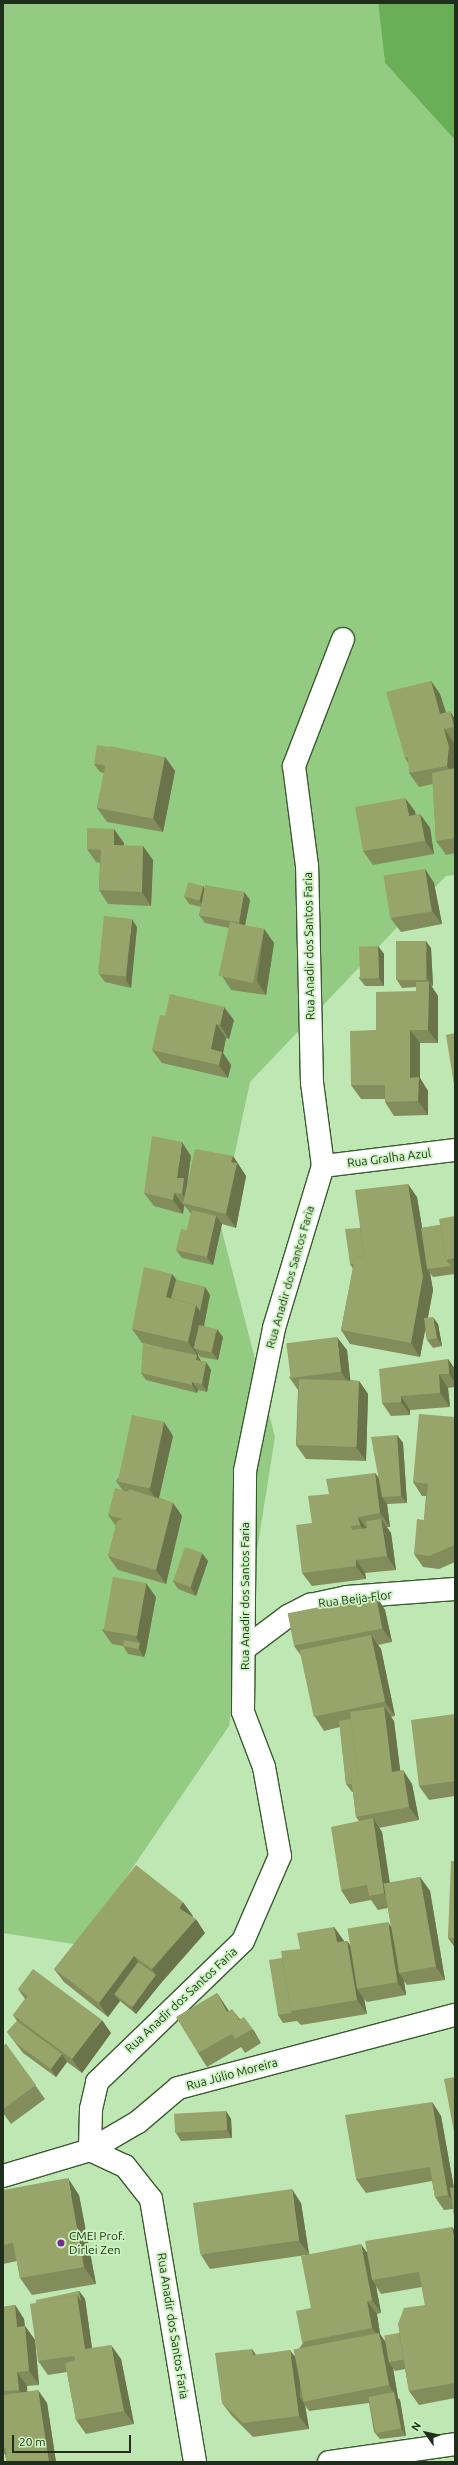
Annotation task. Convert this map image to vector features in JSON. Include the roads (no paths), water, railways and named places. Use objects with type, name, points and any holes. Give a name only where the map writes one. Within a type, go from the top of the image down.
[{"type":"street","name":"Rua Anadir dos Santos Faria","points":[[195,2462],[151,2199],[125,2166],[90,2150],[91,2109],[97,2082],[244,1941],[280,1856],[264,1767],[243,1712],[245,1471],[274,1328],[323,1166],[312,1083],[307,866],[294,766],[343,639]]},
{"type":"street","name":"Rua Gralha Azul","points":[[323,1166],[455,1150]]},
{"type":"street","name":"Rua Beija-Flor","points":[[244,1649],[288,1616],[310,1604],[347,1597],[455,1589]]},
{"type":"street","name":"Rua Júlio Moreira","points":[[3,2176],[90,2150],[138,2122],[178,2088],[455,2015]]},
{"type":"street","points":[[329,2462],[455,2444]]},
{"type":"place","name":"CMEI Prof. Dirlei Zen","points":[[61,2243]]}]
